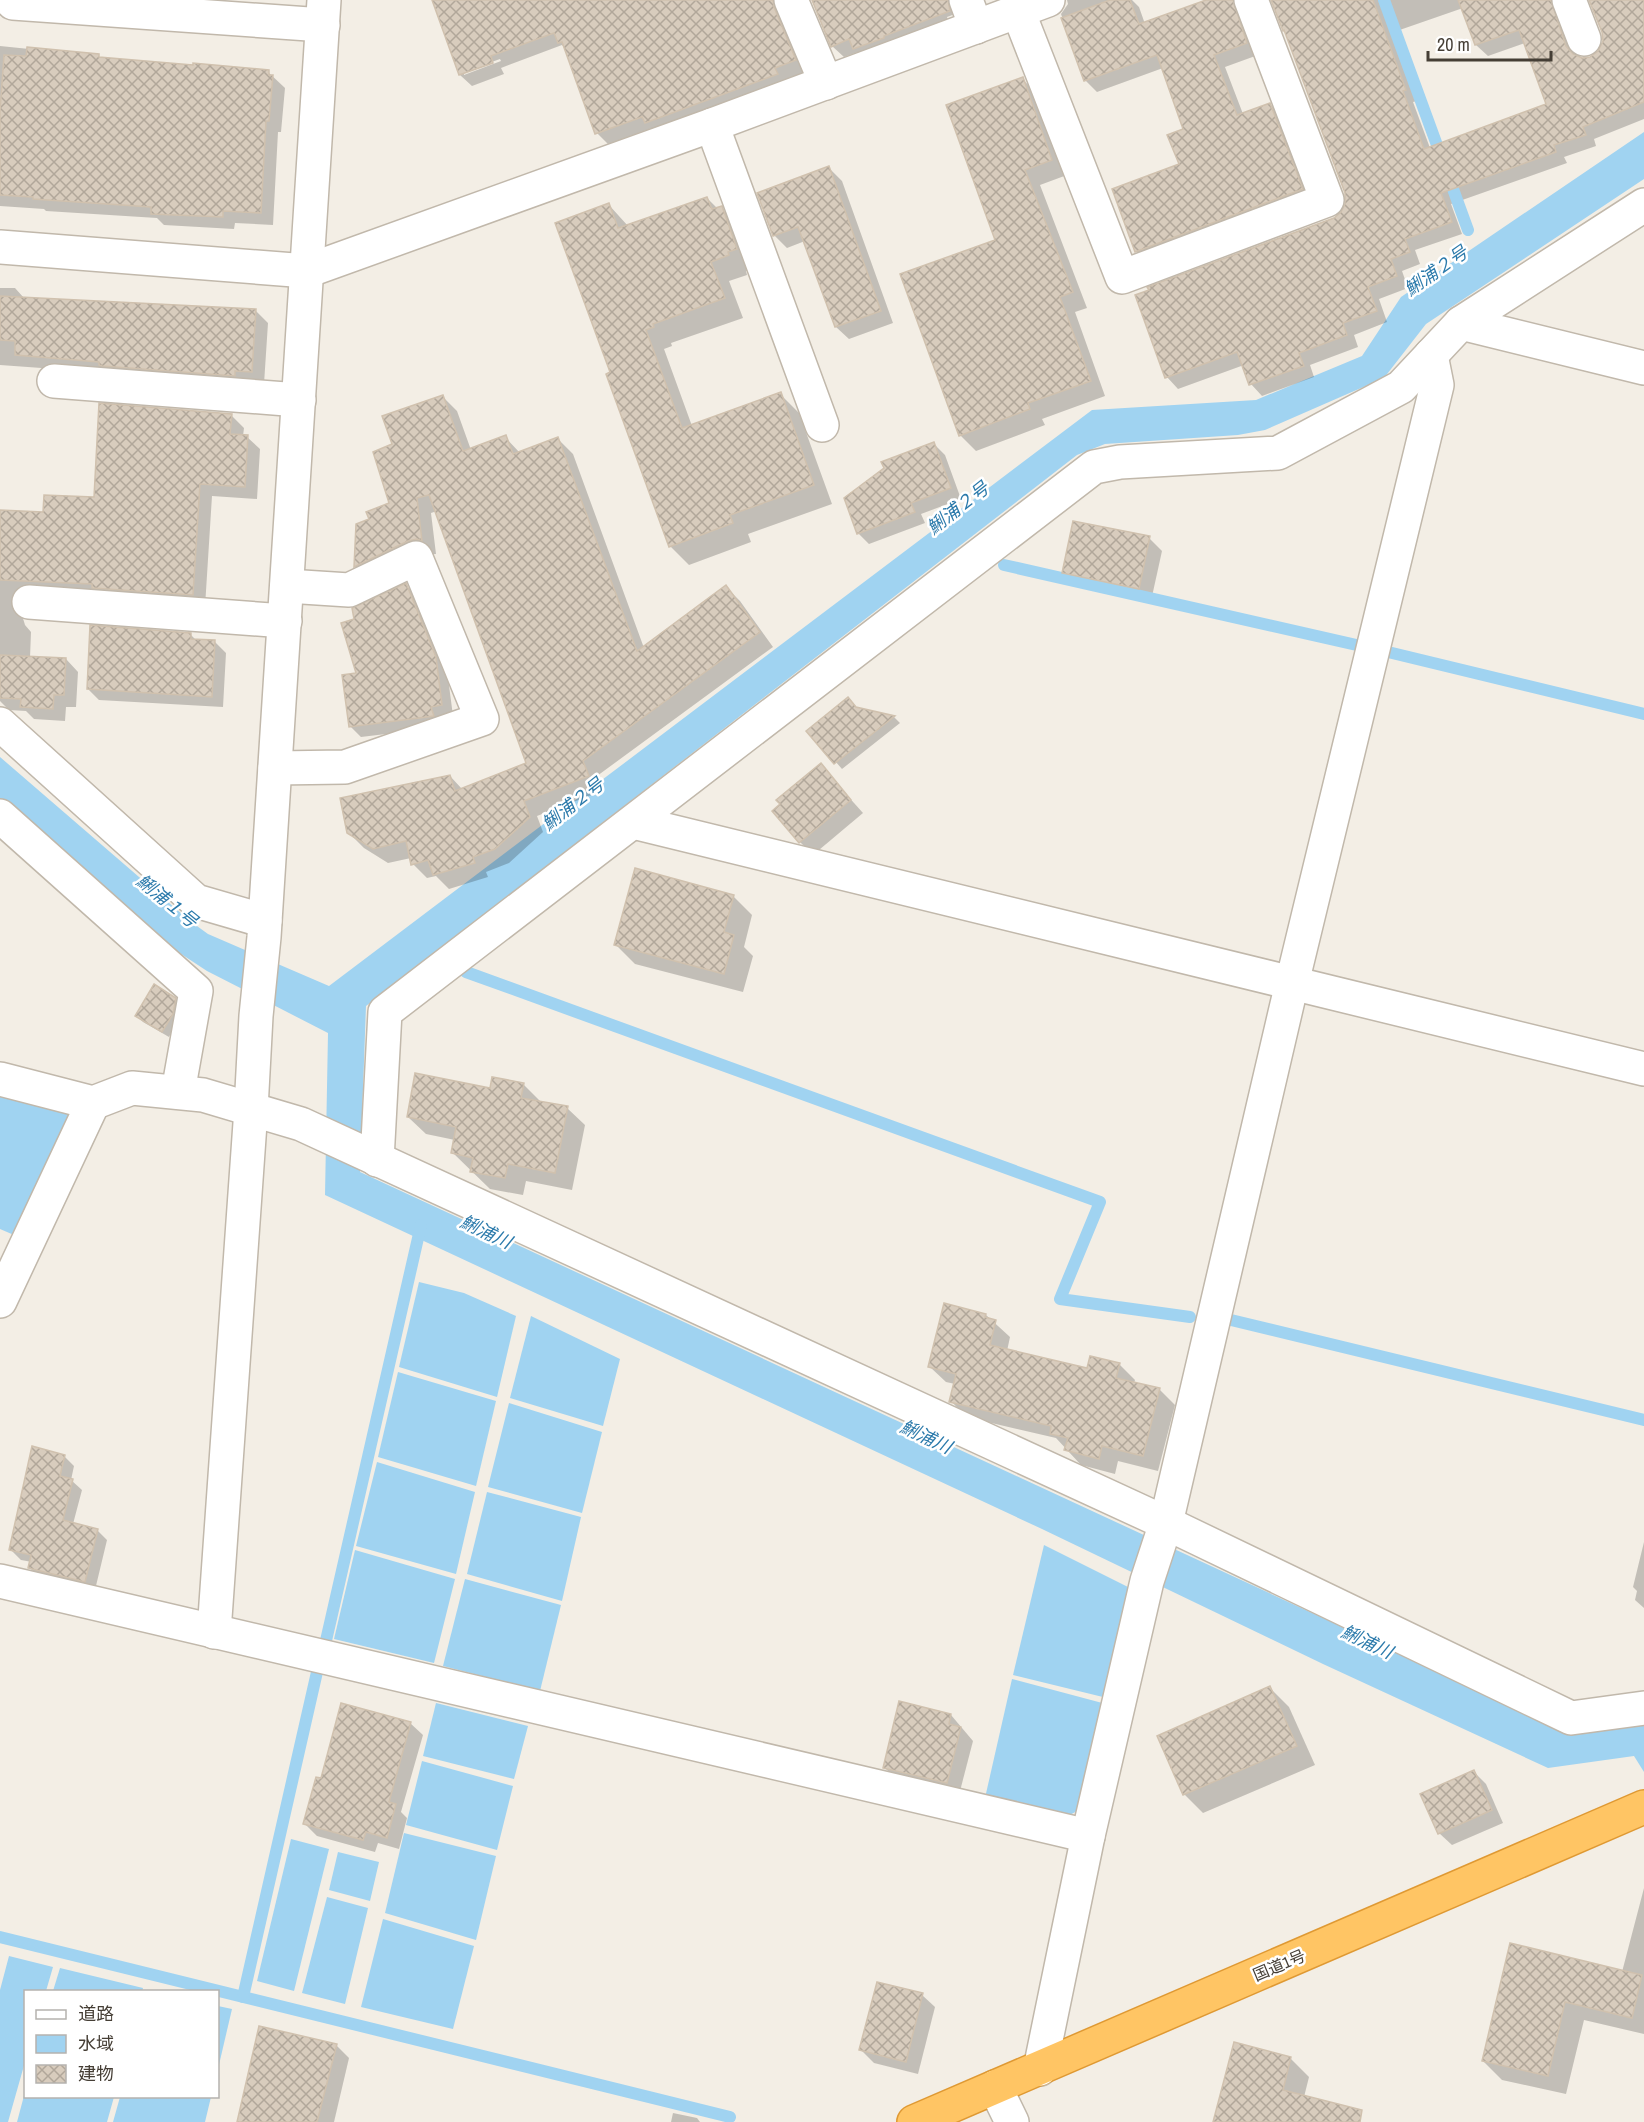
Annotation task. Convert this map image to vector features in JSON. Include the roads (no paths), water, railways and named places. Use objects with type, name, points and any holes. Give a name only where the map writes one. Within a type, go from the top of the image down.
[{"type":"highway","name":"国道1号","points":[[914,2122],[1643,1808]]},
{"type":"street","points":[[791,0],[826,83]]},
{"type":"street","points":[[0,247],[307,271],[826,83],[971,13],[1018,11],[1048,0]]},
{"type":"street","points":[[1018,11],[1122,277],[1327,200],[1251,0]]},
{"type":"street","points":[[1569,0],[1584,39]]},
{"type":"street","points":[[13,3],[323,12],[265,929],[256,1016],[214,1632]]},
{"type":"street","points":[[712,125],[822,425]]},
{"type":"street","points":[[369,1156],[385,1012],[1094,467],[1120,462],[1278,453],[1401,387],[1461,323],[1644,205]]},
{"type":"street","points":[[1461,323],[1644,368]]},
{"type":"street","points":[[1040,2069],[1088,1836],[1147,1581],[1163,1530],[1292,983],[1437,385],[1431,355]]},
{"type":"street","points":[[54,381],[299,400]]},
{"type":"street","points":[[275,768],[345,767],[482,719],[416,558],[349,590],[287,586]]},
{"type":"street","points":[[29,602],[285,621]]},
{"type":"street","points":[[0,724],[196,901],[265,929]]},
{"type":"street","points":[[0,816],[196,991],[178,1092]]},
{"type":"street","points":[[633,822],[1644,1069]]},
{"type":"street","points":[[0,1080],[93,1103],[132,1088],[203,1095],[301,1124],[1163,1530],[1571,1718],[1644,1708]]},
{"type":"street","points":[[0,1301],[93,1103]]},
{"type":"street","points":[[0,1581],[1088,1836]]},
{"type":"street","points":[[995,2087],[1012,2122]]},
{"type":"water","points":[[1644,132],[1644,179],[1426,324],[1384,378],[1265,430],[1238,435],[1105,444],[1077,455],[366,1006],[360,1172],[1565,1730],[1644,1718],[1644,1772],[1634,1756],[1548,1768],[325,1195],[328,1033],[207,971],[172,948],[0,799],[0,757],[208,934],[329,986],[1092,410],[1256,400],[1362,356],[1401,297]]},
{"type":"water","points":[[0,1094],[68,1111],[73,1127],[21,1238],[0,1229]]},
{"type":"water","points":[[419,1282],[464,1293],[516,1316],[497,1397],[399,1367]]},
{"type":"water","points":[[531,1316],[620,1359],[603,1426],[510,1398]]},
{"type":"water","points":[[398,1372],[496,1401],[476,1486],[378,1457]]},
{"type":"water","points":[[509,1403],[602,1432],[582,1513],[488,1487]]},
{"type":"water","points":[[377,1462],[475,1492],[456,1574],[356,1546]]},
{"type":"water","points":[[487,1492],[581,1517],[562,1601],[467,1574]]},
{"type":"water","points":[[1044,1545],[1134,1590],[1107,1698],[1013,1675]]},
{"type":"water","points":[[355,1550],[455,1579],[434,1663],[334,1639]]},
{"type":"water","points":[[465,1579],[561,1605],[540,1691],[443,1666]]},
{"type":"water","points":[[1012,1679],[1106,1704],[1081,1809],[1064,1818],[985,1798]]},
{"type":"water","points":[[436,1703],[528,1726],[514,1779],[423,1756]]},
{"type":"water","points":[[422,1761],[513,1786],[497,1850],[406,1825]]},
{"type":"water","points":[[404,1833],[496,1856],[476,1940],[385,1913]]},
{"type":"water","points":[[291,1839],[329,1849],[294,1991],[257,1981]]},
{"type":"water","points":[[338,1852],[379,1862],[370,1901],[329,1890]]},
{"type":"water","points":[[327,1897],[368,1908],[345,2004],[302,1993]]},
{"type":"water","points":[[383,1919],[474,1946],[453,2029],[361,2007]]},
{"type":"water","points":[[9,1956],[53,1967],[46,1990],[24,1990],[24,2066],[8,2122],[0,2122],[0,1990]]},
{"type":"water","points":[[60,1968],[143,1988],[142,1990],[53,1990]]},
{"type":"water","points":[[219,2006],[232,2009],[219,2065]]},
{"type":"water","points":[[24,2096],[24,2098],[114,2098],[107,2122],[17,2122]]},
{"type":"water","points":[[119,2098],[211,2098],[205,2122],[113,2122]]},
{"type":"waterway","points":[[1384,0],[1468,230]]},
{"type":"waterway","points":[[1004,565],[1361,646]]},
{"type":"waterway","points":[[1388,652],[1644,714]]},
{"type":"waterway","points":[[466,972],[1100,1202],[1060,1299],[1190,1317]]},
{"type":"waterway","points":[[325,1645],[421,1225]]},
{"type":"waterway","points":[[1231,1320],[1644,1420]]},
{"type":"waterway","points":[[243,1997],[317,1672]]},
{"type":"waterway","points":[[0,1937],[215,1990]]},
{"type":"waterway","points":[[219,1991],[730,2117]]},
{"type":"water label","name":"鯏浦２号","points":[[1436,271]]},
{"type":"water label","name":"鯏浦２号","points":[[958,508]]},
{"type":"water label","name":"鯏浦２号","points":[[573,804]]},
{"type":"water label","name":"鯏浦１号","points":[[167,901]]},
{"type":"water label","name":"鯏浦川","points":[[486,1232]]},
{"type":"water label","name":"鯏浦川","points":[[926,1437]]},
{"type":"water label","name":"鯏浦川","points":[[1367,1642]]}]
